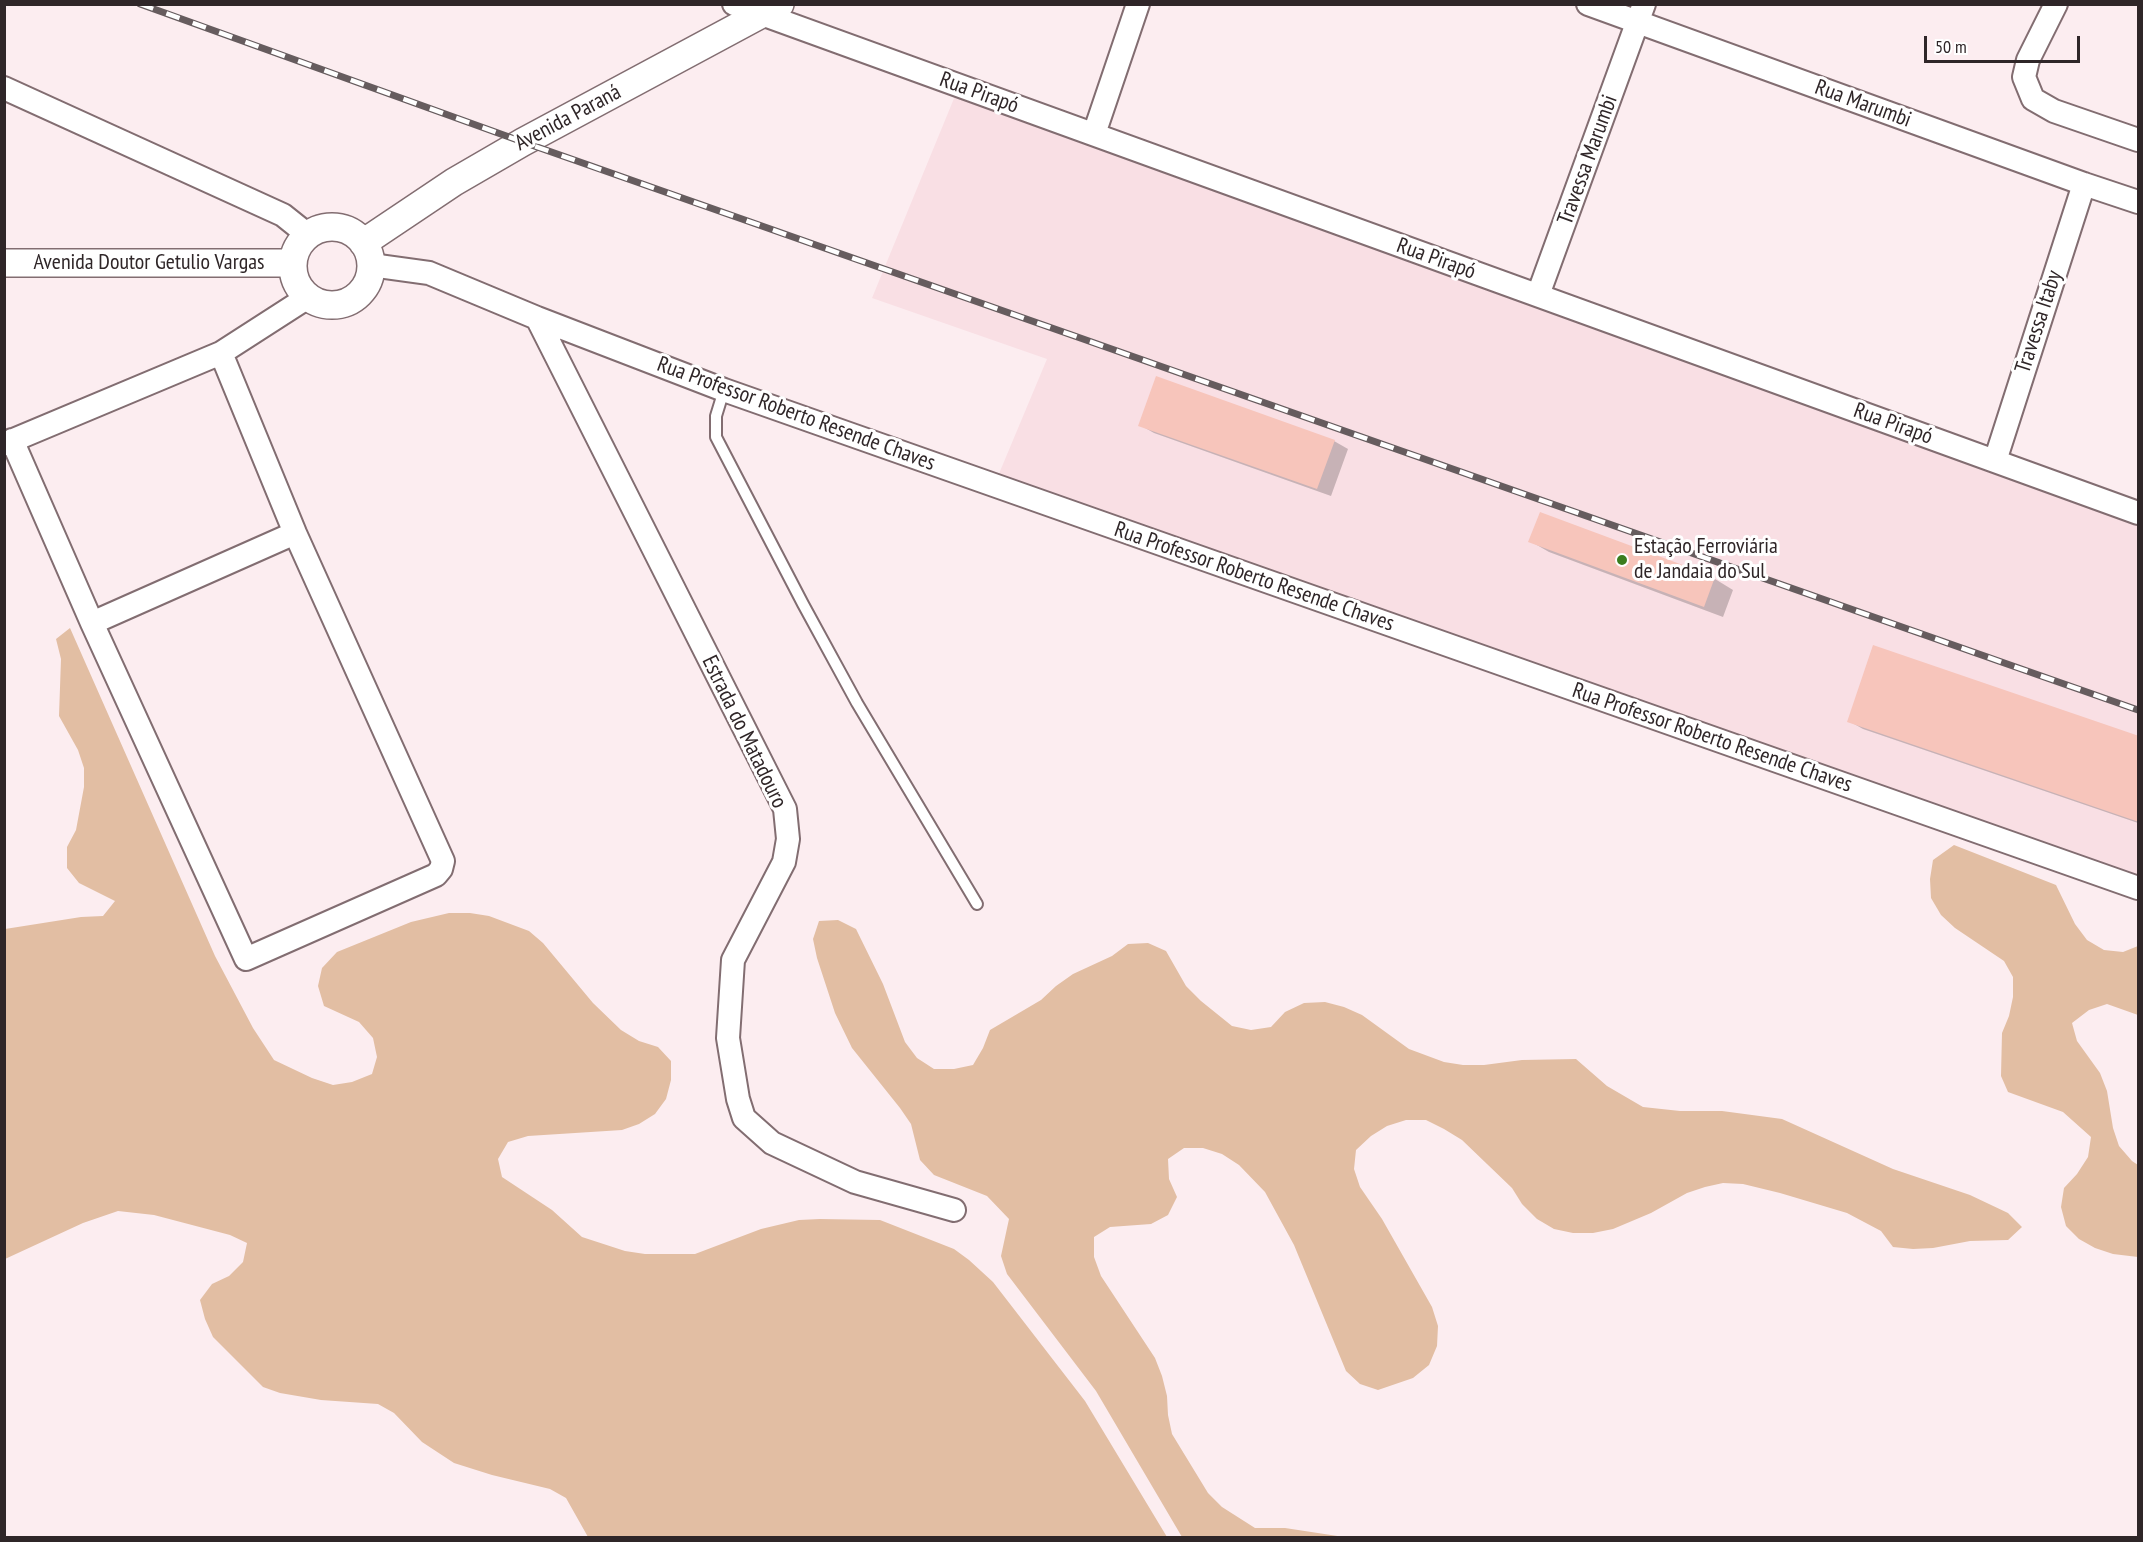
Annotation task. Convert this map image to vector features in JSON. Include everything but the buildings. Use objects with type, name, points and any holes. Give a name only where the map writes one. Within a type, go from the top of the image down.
[{"type":"street","name":"Rua Pirapó","points":[[734,4],[771,9],[1094,134],[2139,513]]},
{"type":"street","points":[[1094,134],[1138,4]]},
{"type":"street","name":"Rua Marumbi","points":[[1588,4],[1641,14],[2084,184],[2139,202]]},
{"type":"street","points":[[2056,4],[2028,60],[2024,77],[2033,99],[2054,111],[2139,140]]},
{"type":"street","name":"Avenida Paraná","points":[[367,254],[454,182],[523,142],[771,9]]},
{"type":"street","name":"Travessa Marumbi","points":[[1538,296],[1641,14]]},
{"type":"street","points":[[4,88],[283,215],[308,235]]},
{"type":"street","name":"Travessa Itaby","points":[[1995,461],[2084,184]]},
{"type":"street","points":[[337,228],[355,234],[367,254],[369,278],[364,289],[355,298],[344,303],[331,305],[319,303],[308,297],[296,282],[293,263],[295,252],[308,235],[319,229],[337,228]]},
{"type":"street","name":"Rua Professor Roberto Resende Chaves","points":[[367,254],[429,273],[537,318],[724,390],[2139,888]]},
{"type":"street","name":"Avenida Doutor Getulio Vargas","points":[[4,263],[293,263]]},
{"type":"street","points":[[221,353],[296,532],[443,861],[436,875],[246,959],[8,442],[221,353],[308,297]]},
{"type":"street","name":"Estrada do Matadouro","points":[[537,318],[785,809],[788,839],[784,862],[733,960],[728,1038],[738,1099],[744,1118],[772,1143],[855,1182],[954,1210]]},
{"type":"street","points":[[92,623],[296,532]]},
{"type":"lane","points":[[724,390],[716,416],[716,437],[802,604],[857,703],[977,904]]},
{"type":"shaded area","points":[[955,96],[2138,523],[2138,878],[998,476],[1047,359],[872,298]]},
{"type":"shaded area","points":[[70,628],[215,956],[253,1028],[274,1060],[333,1085],[352,1082],[372,1074],[377,1057],[373,1038],[359,1022],[324,1006],[318,986],[322,968],[337,952],[411,922],[449,913],[489,916],[529,931],[543,943],[593,1003],[621,1030],[639,1041],[658,1047],[671,1061],[671,1080],[666,1099],[655,1114],[639,1124],[622,1130],[528,1136],[508,1142],[498,1159],[502,1177],[552,1210],[582,1237],[625,1251],[645,1254],[695,1254],[761,1229],[799,1220],[820,1219],[880,1220],[954,1249],[993,1282],[1085,1401],[1167,1537],[588,1537],[566,1498],[550,1489],[454,1463],[422,1442],[394,1413],[378,1404],[321,1400],[280,1393],[263,1387],[213,1337],[200,1300],[212,1284],[229,1276],[243,1262],[247,1243],[230,1235],[154,1215],[118,1211],[83,1223],[5,1259],[5,929],[81,917],[103,916],[115,901],[79,883],[67,868],[67,847],[76,830],[84,787],[84,768],[78,750],[59,716],[61,659],[56,639]]},
{"type":"shaded area","points":[[1954,845],[2056,885],[2075,924],[2087,940],[2104,950],[2123,952],[2138,946],[2138,1015],[2107,1004],[2089,1010],[2072,1023],[2077,1041],[2100,1073],[2107,1091],[2113,1128],[2119,1146],[2138,1165],[2138,1257],[2113,1254],[2095,1248],[2079,1239],[2066,1226],[2061,1207],[2064,1188],[2088,1157],[2091,1137],[2063,1112],[2008,1092],[2001,1076],[2002,1033],[2013,997],[2013,977],[2004,961],[1955,928],[1941,915],[1931,898],[1930,879],[1933,860]]},
{"type":"shaded area","points":[[838,920],[856,929],[883,984],[905,1042],[917,1058],[934,1069],[954,1069],[973,1065],[990,1030],[1041,1000],[1073,974],[1112,956],[1128,944],[1148,943],[1166,951],[1186,986],[1232,1026],[1251,1030],[1271,1027],[1285,1012],[1304,1003],[1325,1002],[1362,1015],[1409,1049],[1444,1062],[1484,1065],[1522,1060],[1576,1059],[1607,1086],[1643,1107],[1680,1111],[1722,1111],[1782,1119],[1893,1169],[1970,1195],[2008,1213],[2022,1227],[2008,1240],[1970,1241],[1933,1248],[1893,1247],[1881,1231],[1847,1213],[1743,1184],[1723,1183],[1687,1193],[1651,1213],[1613,1229],[1593,1233],[1573,1233],[1554,1229],[1537,1219],[1522,1204],[1512,1188],[1462,1140],[1426,1120],[1406,1120],[1387,1126],[1371,1136],[1356,1150],[1354,1169],[1360,1187],[1382,1219],[1432,1307],[1438,1326],[1437,1346],[1429,1365],[1413,1378],[1378,1390],[1360,1384],[1346,1371],[1294,1245],[1265,1192],[1239,1165],[1222,1154],[1203,1148],[1184,1148],[1168,1159],[1169,1179],[1177,1197],[1168,1215],[1151,1224],[1110,1227],[1094,1237],[1094,1257],[1101,1276],[1155,1358],[1167,1396],[1172,1434],[1208,1493],[1222,1507],[1255,1528],[1285,1528],[1344,1537],[1182,1537],[1096,1391],[1007,1274],[1001,1256],[1009,1219],[987,1196],[934,1175],[920,1160],[911,1124],[852,1048],[835,1013],[813,939],[819,921]]},
{"type":"railway","points":[[140,4],[523,142],[2138,710]]},
{"type":"place","name":"Estação Ferroviária de Jandaia do Sul","points":[[1622,560]]}]
